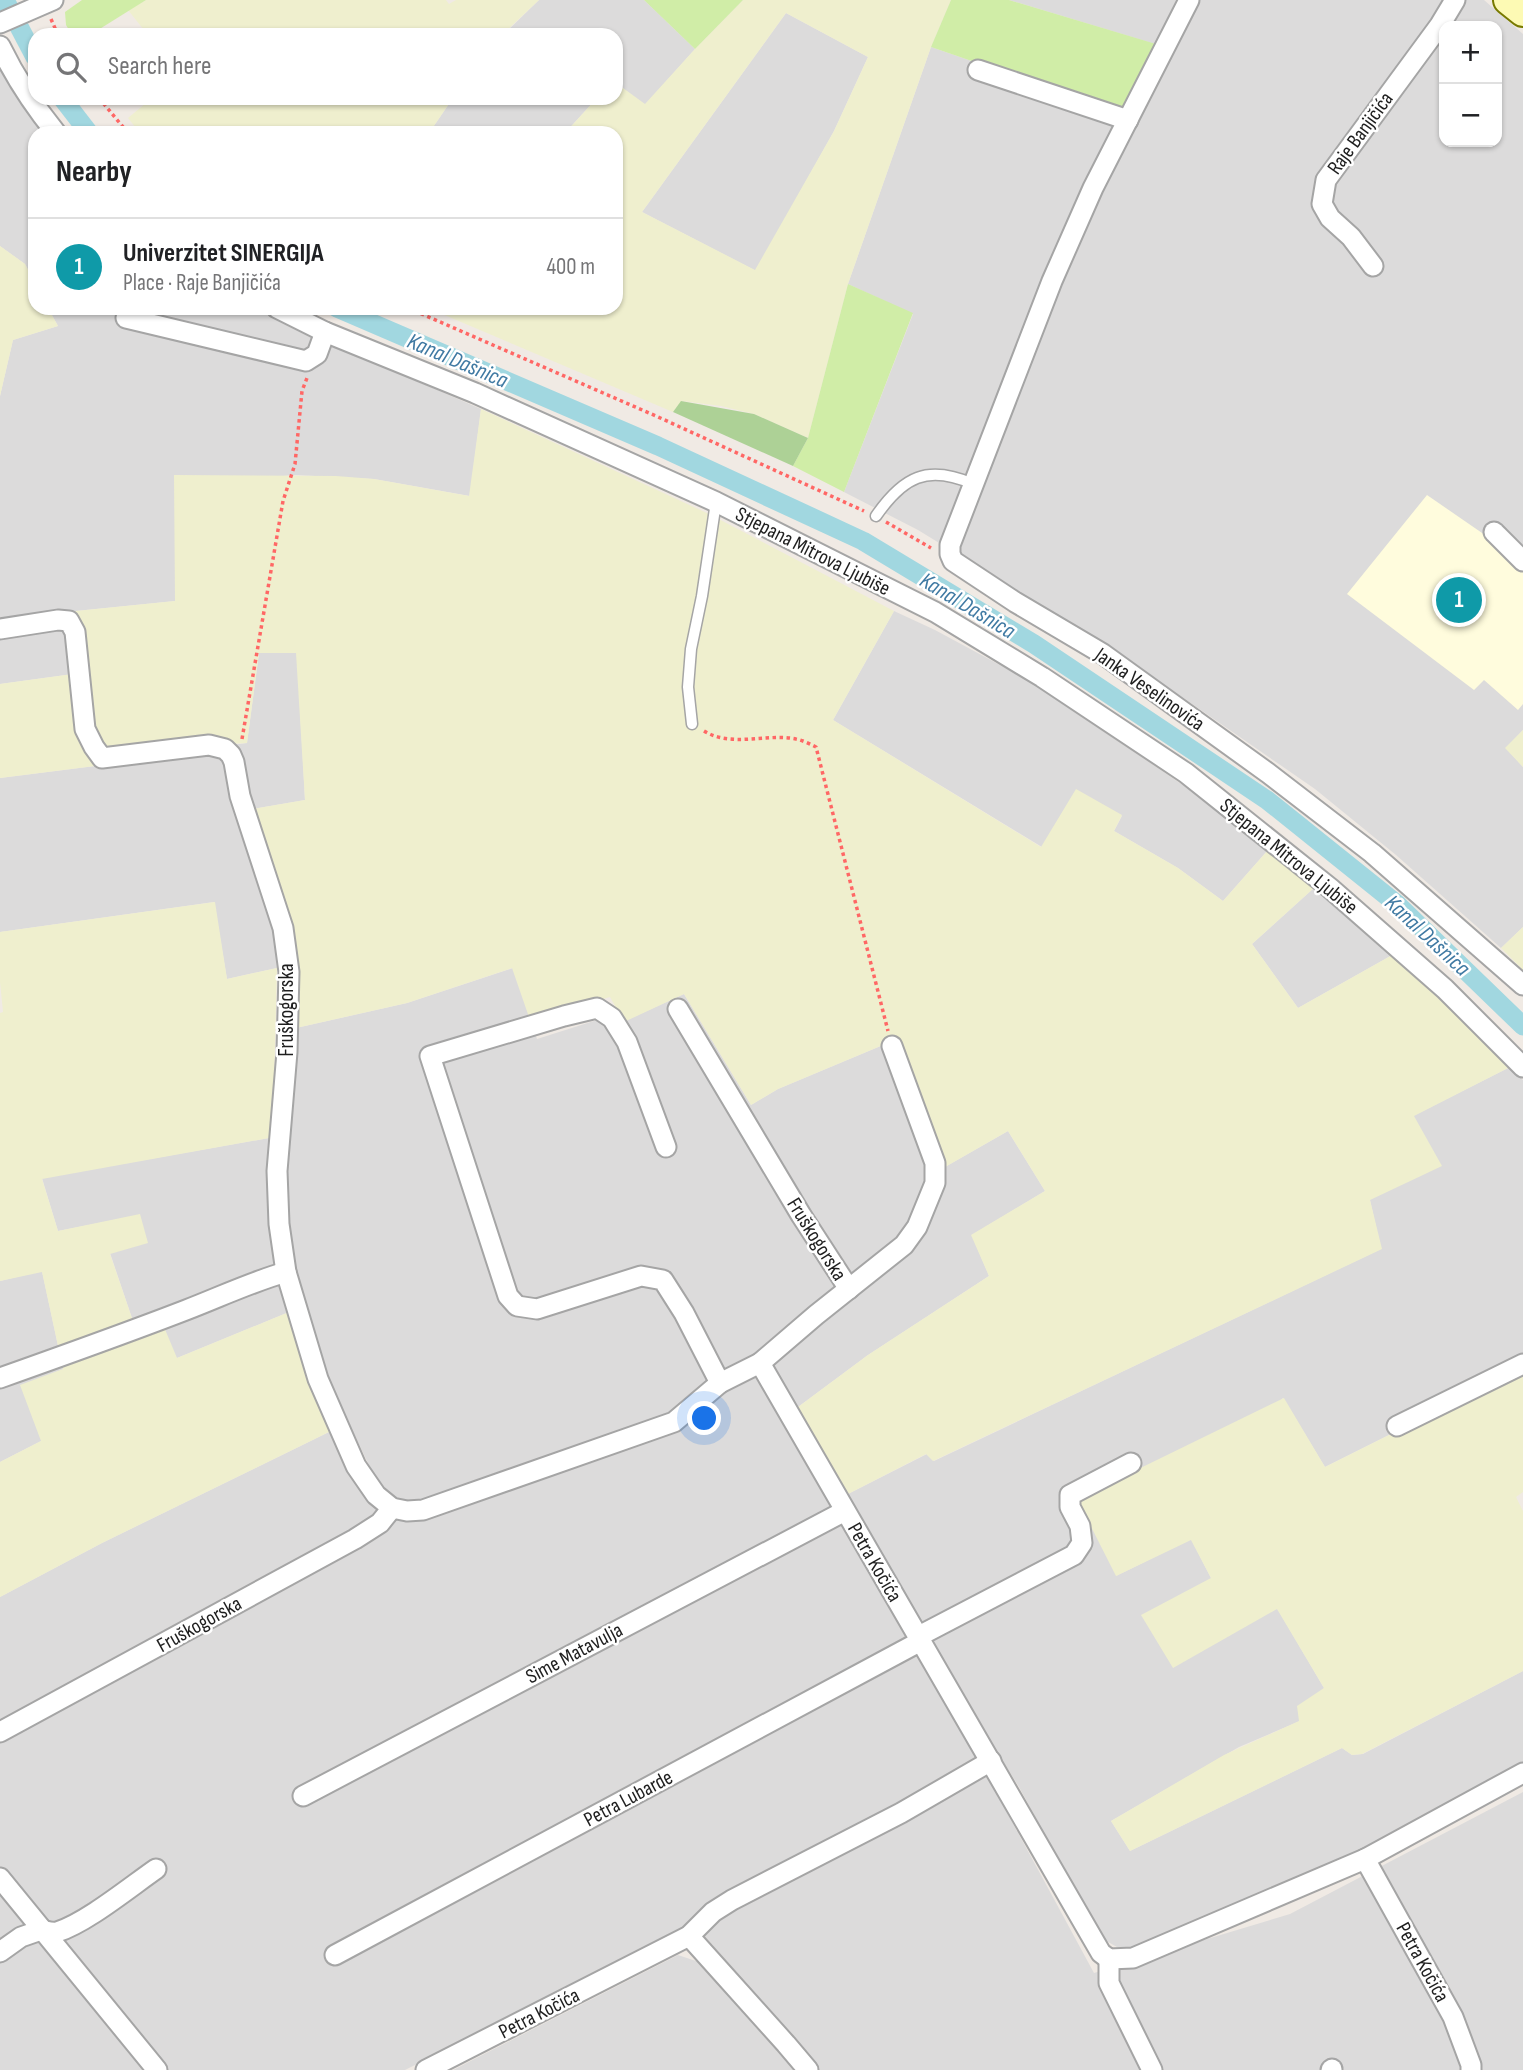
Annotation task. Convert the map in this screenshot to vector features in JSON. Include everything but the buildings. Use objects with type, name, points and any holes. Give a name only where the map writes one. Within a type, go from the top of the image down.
[{"type":"main road","points":[[1509,0],[1523,12]]},
{"type":"street","points":[[953,561],[950,545],[1031,336],[1093,188],[1189,0]]},
{"type":"street","name":"Raje Banjičića","points":[[1373,266],[1351,237],[1330,218],[1322,204],[1326,180],[1440,25],[1455,0]]},
{"type":"street","points":[[0,23],[44,4]]},
{"type":"street","points":[[0,46],[28,95]]},
{"type":"street","points":[[978,70],[1128,120]]},
{"type":"street","points":[[34,105],[50,126]]},
{"type":"street","name":"Stjepana Mitrova Ljubiše","points":[[291,315],[325,332],[475,393],[716,502],[935,612],[1042,677],[1186,773],[1330,888],[1445,989],[1523,1067]]},
{"type":"street","points":[[126,318],[306,361],[317,354],[325,332]]},
{"type":"street","points":[[1493,532],[1523,561]]},
{"type":"street","name":"Janka Veselinovića","points":[[953,561],[1102,654],[1268,773],[1372,853],[1523,985]]},
{"type":"street","points":[[0,629],[58,620],[69,621],[75,632],[85,729],[102,758],[209,745],[225,749],[231,755]]},
{"type":"street","name":"Fruškogorska","points":[[231,755],[240,796],[283,928],[289,972],[287,1052],[277,1171],[279,1224],[286,1272],[318,1379],[356,1466],[376,1495],[391,1508],[424,1510],[674,1422],[720,1383],[760,1363],[904,1245],[917,1227],[935,1183],[935,1163],[892,1046]]},
{"type":"street","points":[[666,1147],[627,1042],[612,1018],[597,1008],[430,1056],[508,1296],[517,1306],[537,1309],[641,1276],[663,1280],[684,1313],[720,1383]]},
{"type":"street","name":"Fruškogorska","points":[[678,1009],[801,1215],[849,1289]]},
{"type":"street","points":[[0,1378],[94,1346],[255,1281],[286,1272]]},
{"type":"street","name":"Petra Kočića","points":[[760,1363],[1101,1953],[1109,1959],[1109,1983],[1152,2070]]},
{"type":"street","points":[[1397,1426],[1523,1364]]},
{"type":"street","name":"Petra Lubarde","points":[[335,1955],[1074,1555],[1082,1543],[1080,1526],[1070,1507],[1070,1495],[1131,1463]]},
{"type":"street","name":"Fruškogorska","points":[[0,1732],[355,1539],[380,1523],[391,1508]]},
{"type":"street","name":"Sime Matavulja","points":[[303,1796],[845,1511]]},
{"type":"street","name":"Petra Kočića","points":[[426,2070],[689,1936],[713,1912],[732,1900],[901,1813],[991,1761]]},
{"type":"street","points":[[1109,1959],[1133,1958],[1365,1859],[1523,1773]]},
{"type":"street","name":"Petra Kočića","points":[[1365,1859],[1453,2017],[1471,2070]]},
{"type":"street","points":[[0,1952],[21,1937],[41,1930],[55,1933],[70,1926],[156,1869]]},
{"type":"street","points":[[0,1878],[157,2070]]},
{"type":"street","points":[[689,1936],[808,2070]]},
{"type":"lane","points":[[876,516],[901,485],[914,479],[943,475],[973,484]]},
{"type":"lane","points":[[692,724],[688,687],[691,649],[716,502]]},
{"type":"path","points":[[105,105],[122,126]]},
{"type":"path","points":[[424,315],[876,516],[953,561]]},
{"type":"path","points":[[231,755],[242,741],[283,501],[295,464],[302,391],[317,354]]},
{"type":"path","points":[[692,724],[710,735],[729,739],[796,739],[816,747],[892,1046]]},
{"type":"shaded area","points":[[539,0],[644,0],[695,49],[645,105],[623,88],[623,28],[510,28]]},
{"type":"shaded area","points":[[1009,0],[1484,0],[1523,34],[1523,730],[1506,748],[1523,767],[1523,927],[1501,948],[1396,855],[1315,789],[1114,650],[918,530],[844,492],[913,314],[848,284],[931,47],[1119,112],[1165,47]]},
{"type":"shaded area","points":[[786,13],[868,57],[834,131],[756,271],[642,212]]},
{"type":"shaded area","points":[[0,65],[42,126],[28,126],[28,270],[25,264],[0,246]]},
{"type":"shaded area","points":[[448,105],[591,105],[571,126],[434,126]]},
{"type":"shaded area","points":[[52,315],[276,315],[380,365],[481,409],[470,496],[374,479],[296,475],[269,477],[175,601],[66,612],[73,674],[0,684],[0,396],[13,340],[58,326]]},
{"type":"shaded area","points":[[1427,495],[1485,535],[1523,570],[1523,704],[1518,710],[1484,680],[1474,690],[1347,594]]},
{"type":"shaded area","points":[[894,611],[1026,679],[1211,804],[1268,850],[1223,901],[1178,868],[1114,831],[1122,816],[1042,847],[833,720]]},
{"type":"shaded area","points":[[259,653],[297,653],[305,800],[238,814],[274,930],[277,968],[227,979],[214,902],[0,932],[0,778],[206,752],[247,743]]},
{"type":"shaded area","points":[[1315,887],[1394,954],[1298,1008],[1252,944]]},
{"type":"shaded area","points":[[513,968],[537,1039],[597,1020],[609,1028],[684,994],[751,1105],[778,1089],[883,1045],[945,1167],[1008,1131],[1045,1191],[972,1235],[989,1276],[868,1355],[798,1407],[762,1353],[710,1383],[667,1415],[424,1503],[394,1501],[375,1478],[328,1379],[301,1293],[290,1245],[285,1151],[296,1028],[407,1003]]},
{"type":"shaded area","points":[[1510,1067],[1523,1080],[1523,1368],[1325,1467],[1283,1398],[1116,1576],[1191,1539],[1211,1578],[1277,1608],[1324,1688],[1300,1721],[1239,1747],[1111,1821],[1130,1851],[1342,1748],[1352,1755],[1363,1754],[1523,1671],[1523,1770],[1358,1854],[1132,1949],[1117,1947],[1101,1938],[1019,1787],[954,1683],[848,1494],[927,1454],[934,1461],[1381,1249],[1370,1200],[1413,1116]]},
{"type":"shaded area","points":[[269,1138],[269,1179],[289,1312],[177,1358],[134,1324],[110,1253],[140,1215],[58,1231],[42,1178]]},
{"type":"shaded area","points":[[42,1271],[63,1369],[41,1441],[0,1462],[0,1281]]},
{"type":"shaded area","points":[[756,1371],[978,1756],[977,1763],[693,1922],[673,1936],[405,2070],[0,2070],[0,1597],[102,1543],[331,1431],[357,1483],[418,1520],[438,1516],[499,1493],[723,1390]]},
{"type":"shaded area","points":[[984,1770],[1094,1973],[1290,1914],[1523,1792],[1523,2070],[816,2070],[797,2043],[702,1933],[733,1911]]},
{"type":"shaded area","points":[[678,1955],[699,1962],[780,2050],[794,2070],[453,2070]]},
{"type":"green space","points":[[82,0],[146,0],[101,28],[68,28],[65,12]]},
{"type":"green space","points":[[146,0],[446,0],[449,4],[456,0],[539,0],[509,28],[142,28],[128,10]]},
{"type":"green space","points":[[644,0],[743,0],[695,49]]},
{"type":"green space","points":[[743,0],[951,0],[931,47],[848,284],[808,438],[754,414],[721,406],[682,401],[673,412],[444,315],[623,315],[623,126],[571,126],[591,105],[623,105],[623,88],[645,104]],"holes":[[[786,13],[868,57],[834,131],[755,270],[642,212]]]},
{"type":"green space","points":[[951,0],[1009,0],[1166,47],[1132,104],[1119,112],[931,47]]},
{"type":"green space","points":[[144,105],[448,105],[434,126],[134,126],[128,118]]},
{"type":"green space","points":[[0,246],[25,264],[28,270],[28,315],[52,315],[58,326],[13,340],[0,396]]},
{"type":"green space","points":[[848,284],[913,313],[844,492],[793,466],[808,438]]},
{"type":"green space","points":[[681,401],[754,414],[808,438],[793,466],[673,412]]},
{"type":"green space","points":[[481,409],[709,514],[894,611],[833,720],[1041,847],[1076,789],[1122,815],[1114,831],[1178,868],[1223,901],[1268,850],[1315,887],[1252,944],[1298,1008],[1394,954],[1510,1067],[1414,1116],[1442,1166],[1370,1200],[1382,1249],[933,1461],[926,1454],[848,1494],[798,1407],[868,1355],[989,1276],[971,1235],[1045,1191],[1008,1131],[945,1167],[929,1167],[883,1045],[778,1089],[751,1105],[684,994],[624,1022],[610,997],[530,1020],[512,968],[407,1003],[296,1028],[298,966],[289,921],[252,809],[305,800],[296,653],[259,653],[247,743],[88,753],[95,766],[0,778],[0,684],[73,674],[66,612],[175,601],[174,475],[336,476],[374,479],[469,496]]},
{"type":"green space","points":[[1523,730],[1523,767],[1505,748]]},
{"type":"green space","points":[[215,902],[227,979],[277,968],[274,1084],[269,1138],[42,1179],[58,1231],[140,1214],[148,1243],[110,1254],[134,1324],[159,1315],[177,1358],[289,1312],[331,1431],[102,1543],[0,1597],[0,1462],[41,1441],[20,1385],[63,1369],[42,1272],[0,1281],[0,1013],[3,1012],[0,932]]},
{"type":"green space","points":[[1523,927],[1523,970],[1501,948]]},
{"type":"green space","points":[[1523,1368],[1523,1492],[1516,1497],[1523,1511],[1523,1671],[1362,1754],[1352,1755],[1342,1748],[1130,1851],[1111,1821],[1224,1755],[1299,1721],[1297,1706],[1324,1688],[1277,1609],[1173,1668],[1141,1615],[1211,1578],[1191,1540],[1116,1576],[1077,1499],[1284,1398],[1325,1467]]},
{"type":"waterway","name":"Kanal Dašnica","points":[[5,0],[28,44]]},
{"type":"waterway","name":"Kanal Dašnica","points":[[67,105],[84,126]]},
{"type":"waterway","name":"Kanal Dašnica","points":[[353,315],[658,446],[863,541],[1034,644],[1267,800],[1398,905],[1523,1026]]},
{"type":"place","name":"Univerzitet SINERGIJA","points":[[1459,600]]}]
